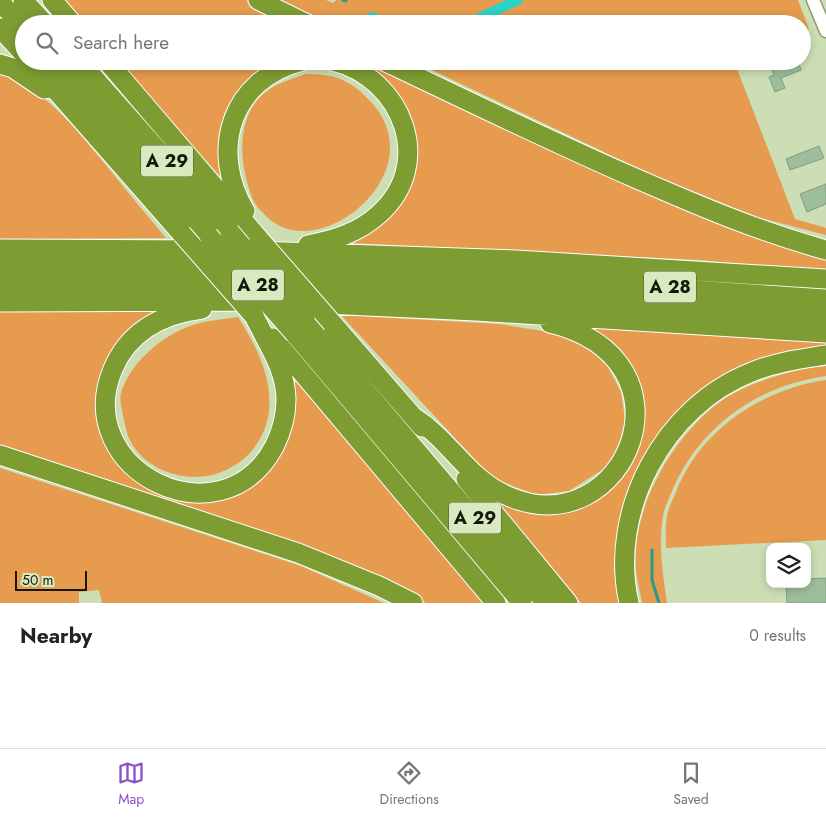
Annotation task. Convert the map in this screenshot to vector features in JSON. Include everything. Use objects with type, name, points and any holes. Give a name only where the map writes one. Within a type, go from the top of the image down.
[{"type":"highway","points":[[23,0],[37,15]]},
{"type":"highway","points":[[52,0],[65,15]]},
{"type":"highway","points":[[258,0],[289,15]]},
{"type":"highway","points":[[0,2],[15,18]]},
{"type":"highway","points":[[0,28],[15,44]]},
{"type":"highway","points":[[0,64],[15,69]]},
{"type":"highway","points":[[16,70],[35,81],[87,134],[105,145]]},
{"type":"highway","points":[[38,70],[254,316],[496,603]]},
{"type":"highway","name":"A 29","points":[[62,70],[209,236],[300,327],[546,603]]},
{"type":"highway","name":"A 29","points":[[87,70],[230,232],[300,327],[522,603]]},
{"type":"highway","points":[[115,70],[415,418],[568,603]]},
{"type":"highway","points":[[259,238],[257,230],[240,202],[230,177],[228,135],[234,116],[252,89],[277,70]]},
{"type":"highway","points":[[280,251],[290,246],[314,244],[348,235],[366,225],[390,203],[404,175],[407,154],[406,135],[395,104],[370,77],[357,70]]},
{"type":"highway","points":[[403,70],[581,154],[690,202],[792,240],[826,250]]},
{"type":"highway","points":[[4,248],[280,251],[516,260],[826,279]]},
{"type":"highway","name":"A 28","points":[[0,266],[154,266],[387,272],[630,285],[826,299]]},
{"type":"highway","name":"A 28","points":[[0,284],[197,283],[375,288],[826,316]]},
{"type":"highway","points":[[239,300],[220,307],[181,312],[162,318],[136,335],[121,352],[110,376],[107,390],[106,401],[109,427],[120,451],[134,469],[143,476],[176,491],[201,493],[224,490],[242,482],[256,471],[268,456],[278,439],[286,400],[284,385],[275,354],[254,316]]},
{"type":"highway","points":[[0,302],[239,300],[476,310],[826,333]]},
{"type":"highway","points":[[415,418],[428,426],[472,474],[510,498],[527,503],[545,505],[580,497],[607,481],[625,458],[633,437],[635,402],[630,383],[604,348],[572,328],[543,322],[486,317],[476,310]]},
{"type":"highway","points":[[629,603],[625,566],[630,513],[641,484],[659,450],[674,429],[721,388],[750,372],[787,360],[826,355]]},
{"type":"highway","points":[[0,455],[298,553],[379,586],[413,603]]},
{"type":"street","points":[[813,0],[826,31]]},
{"type":"shaded area","points":[[61,0],[246,0],[277,15],[75,15]]},
{"type":"shaded area","points":[[281,0],[326,0],[333,3],[336,0],[798,0],[804,15],[313,15]]},
{"type":"shaded area","points":[[125,70],[262,70],[244,83],[224,114],[221,145],[224,181]]},
{"type":"shaded area","points":[[360,70],[391,70],[581,161],[826,255],[826,271],[699,260],[349,243],[384,217],[413,143]]},
{"type":"shaded area","points":[[432,70],[737,70],[795,219],[826,228],[826,235],[757,217],[648,173]]},
{"type":"shaded area","points":[[0,73],[31,89],[58,111],[166,238],[0,239]]},
{"type":"shaded area","points":[[306,74],[326,75],[342,80],[357,89],[372,103],[388,130],[389,158],[379,184],[361,206],[338,222],[313,230],[287,229],[266,216],[254,202],[245,175],[242,146],[243,132],[253,106],[262,95],[277,85]]},
{"type":"shaded area","points":[[0,309],[166,310],[144,321],[99,401],[157,491],[260,475],[291,386],[300,379],[487,603],[426,603],[415,597],[0,449]]},
{"type":"shaded area","points":[[341,315],[499,324],[561,334],[587,346],[608,367],[621,392],[625,419],[619,447],[608,466],[569,491],[536,495],[492,478]]},
{"type":"shaded area","points":[[238,317],[254,344],[266,375],[269,390],[267,422],[261,437],[254,448],[237,464],[214,474],[188,477],[162,470],[140,455],[129,438],[120,398],[126,381],[142,358],[163,340],[175,333],[200,323]]},
{"type":"shaded area","points":[[578,324],[826,341],[826,350],[738,373],[636,481],[624,603],[581,603],[495,499],[596,495],[640,401]]},
{"type":"shaded area","points":[[826,366],[826,376],[801,381],[755,399],[715,429],[698,447],[684,468],[665,507],[661,549],[667,603],[642,603],[636,569],[636,546],[640,524],[656,480],[681,441],[712,408],[736,392],[782,375]]},
{"type":"shaded area","points":[[826,380],[826,540],[666,548],[668,510],[687,470],[701,450],[717,432],[736,416],[757,403],[802,385]]},
{"type":"shaded area","points":[[0,468],[301,566],[384,603],[102,603],[99,590],[79,592],[79,603],[0,603]]},
{"type":"building","points":[[772,70],[801,70],[781,78],[785,88],[775,92],[769,77],[774,75]]},
{"type":"building","points":[[819,146],[824,158],[790,170],[786,159]]},
{"type":"building","points":[[826,184],[826,204],[807,212],[800,194]]},
{"type":"building","points":[[826,578],[826,603],[787,603],[786,588],[811,588],[811,579]]},
{"type":"waterway","points":[[486,15],[518,0]]},
{"type":"waterway","points":[[652,550],[652,580],[659,603]]}]
